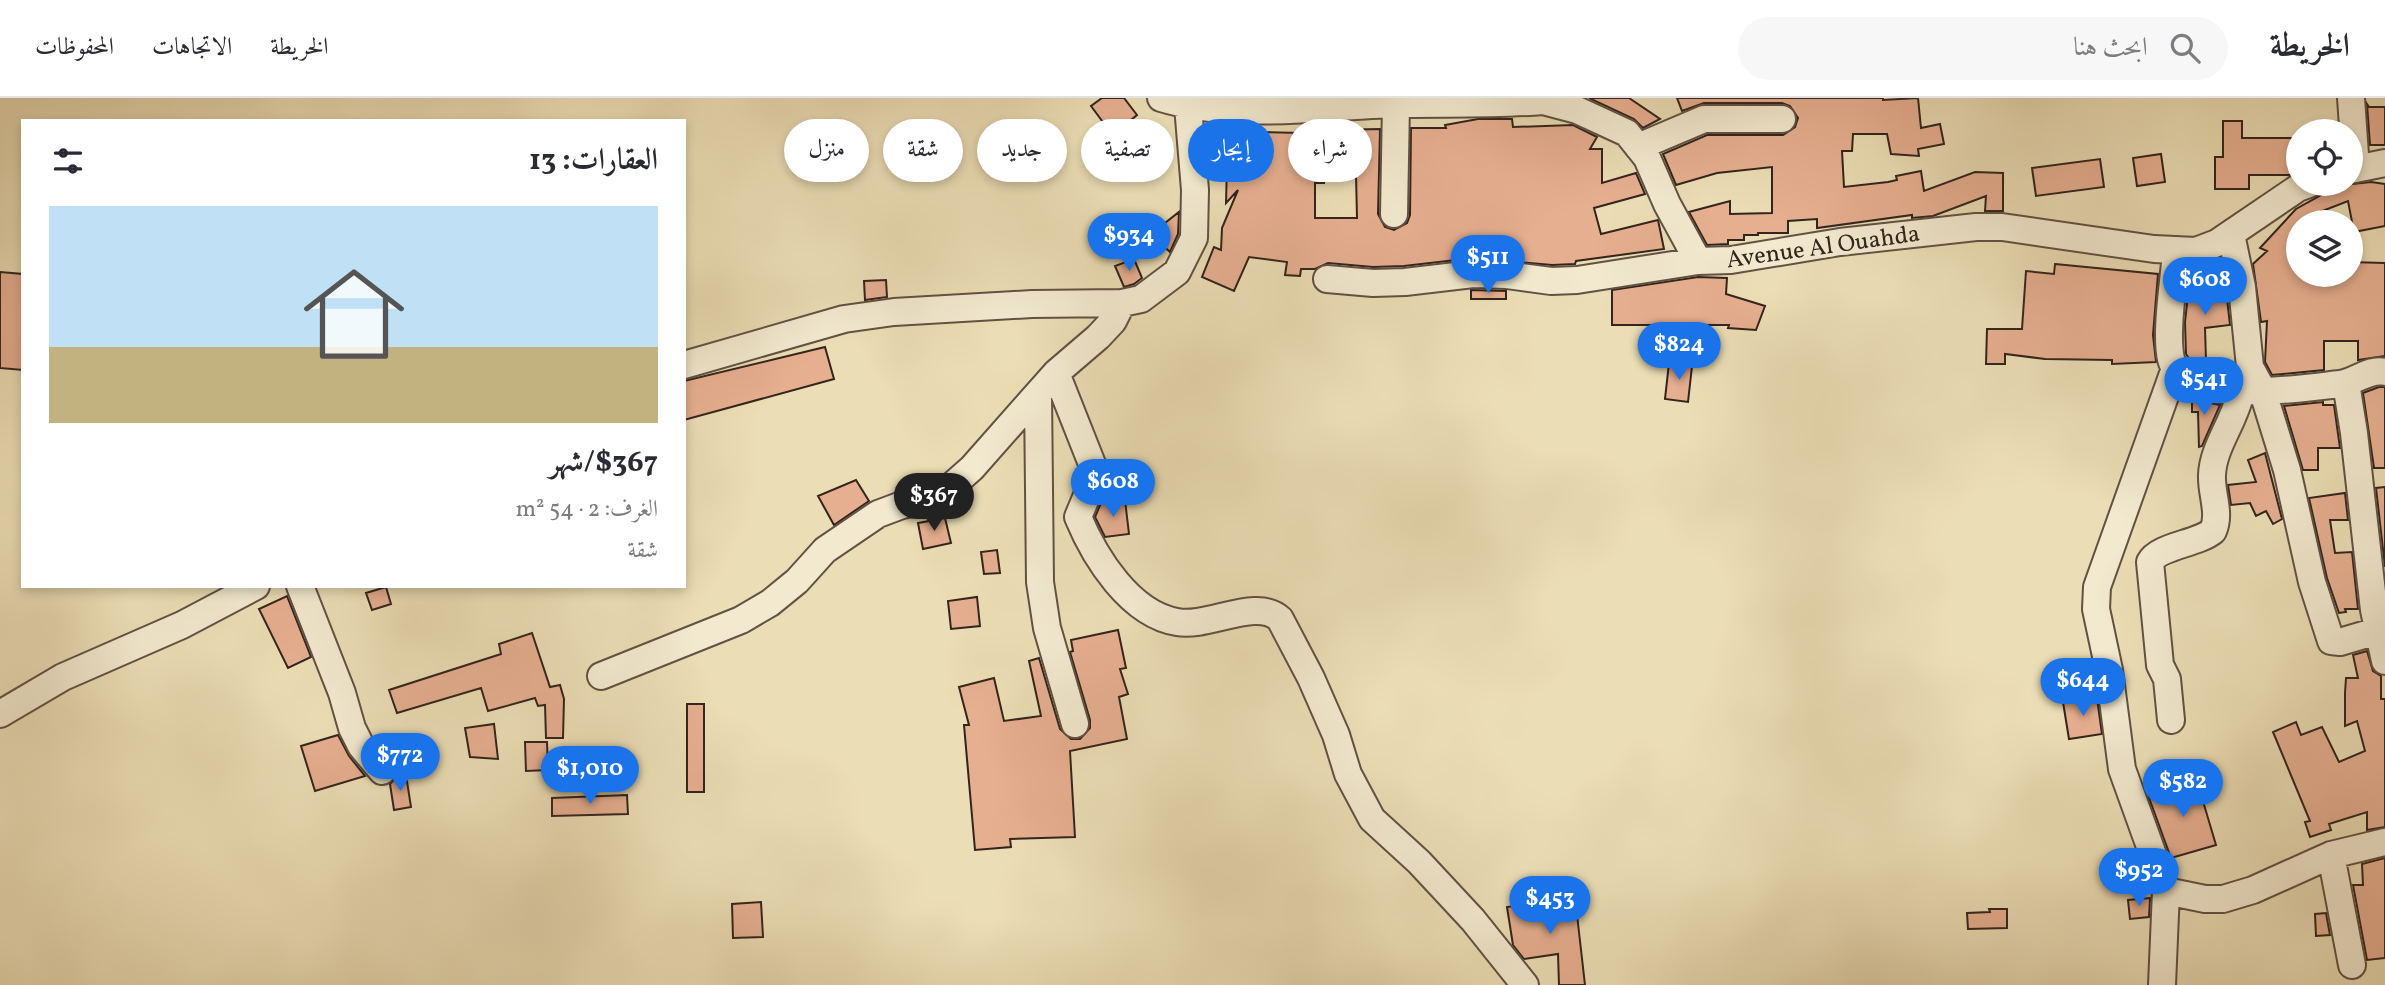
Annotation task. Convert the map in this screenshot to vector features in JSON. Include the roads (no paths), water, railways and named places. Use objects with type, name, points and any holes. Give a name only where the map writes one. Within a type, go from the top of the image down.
[{"type":"street","name":"Avenue Al Ouahda","points":[[1161,98],[1188,106],[1275,111],[1396,104],[1542,101],[1577,110],[1627,133],[1639,147],[1699,261],[1731,260],[1840,242],[1976,227],[2002,227],[2176,252],[2196,251],[2217,243],[2286,196]]},
{"type":"street","points":[[2351,98],[2352,119]]},
{"type":"street","points":[[1394,214],[1396,104]]},
{"type":"street","points":[[686,364],[844,319],[894,312],[1032,304],[1122,303],[1141,299],[1177,272],[1194,238],[1195,190],[1188,106]]},
{"type":"street","points":[[1639,147],[1709,109],[1782,119]]},
{"type":"street","points":[[2363,168],[2385,163]]},
{"type":"street","points":[[2231,234],[2242,287],[2251,390],[2293,490],[2312,582],[2331,641],[2340,642],[2377,631]]},
{"type":"street","points":[[2176,252],[2170,343],[2175,368],[2181,378],[2210,388],[2290,389],[2346,383],[2376,370],[2385,372]]},
{"type":"street","points":[[1327,279],[1373,283],[1405,282],[1473,274],[1550,281],[1577,280],[1699,261]]},
{"type":"street","points":[[601,676],[741,620],[770,603],[797,581],[825,550],[878,514],[902,505],[938,498],[972,468],[1056,373],[1098,337],[1113,321],[1122,303]]},
{"type":"street","points":[[2162,985],[2166,891],[2122,769],[2109,670],[2096,609],[2097,587],[2175,368]]},
{"type":"street","points":[[1056,373],[1096,474],[1078,517],[1090,547],[1119,585],[1148,612],[1178,622],[1207,622],[1255,610],[1273,612],[1280,619],[1311,678],[1336,735],[1348,774],[1372,819],[1419,862],[1473,920],[1525,985]]},
{"type":"street","points":[[2346,383],[2377,631],[2385,661]]},
{"type":"street","points":[[2171,720],[2167,679],[2160,665],[2150,562],[2152,557],[2161,552],[2197,541],[2213,531],[2217,512],[2211,474],[2238,408],[2251,390]]},
{"type":"street","points":[[1038,394],[1041,582],[1047,628],[1075,724]]},
{"type":"street","points":[[0,714],[63,677],[182,625],[252,588]]},
{"type":"street","points":[[301,588],[342,693],[352,728],[361,746],[382,771]]},
{"type":"street","points":[[2166,891],[2205,899],[2223,899],[2253,890],[2331,855],[2385,842]]},
{"type":"street","points":[[2331,855],[2352,965]]}]
